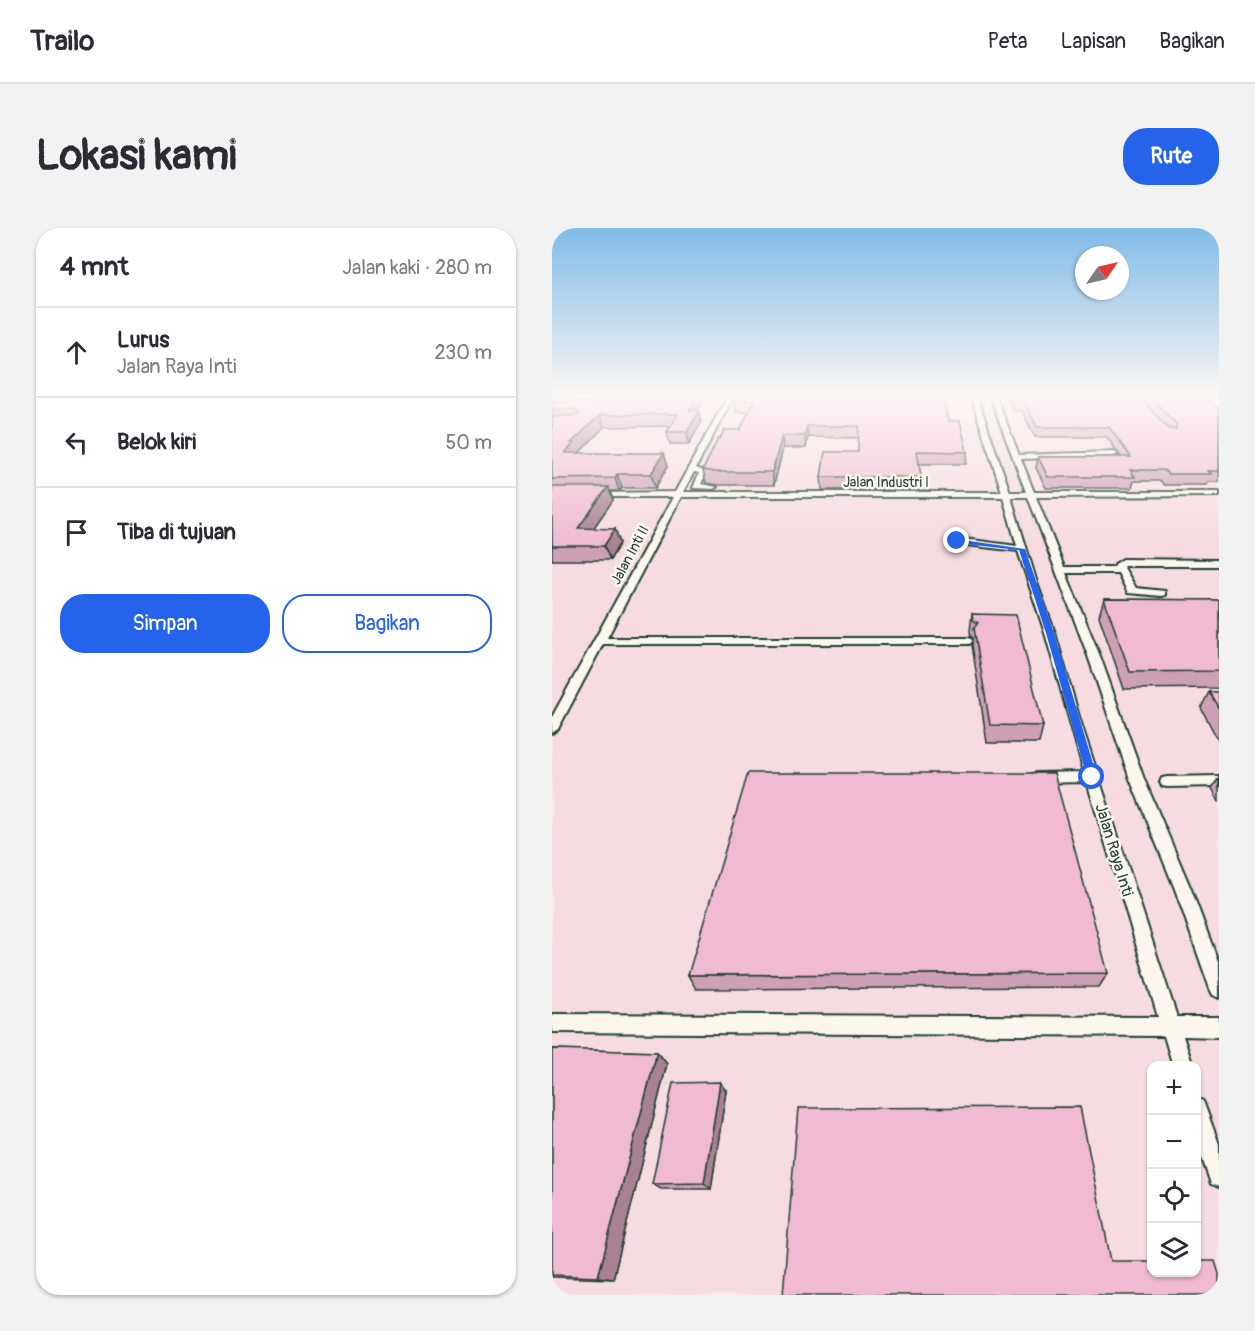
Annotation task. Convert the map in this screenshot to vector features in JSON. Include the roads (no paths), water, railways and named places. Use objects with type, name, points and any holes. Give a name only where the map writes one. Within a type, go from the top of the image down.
[{"type":"street","name":"Jalan Inti II","points":[[552,729],[705,444]]},
{"type":"street","name":"Jalan Raya Inti","points":[[990,444],[1182,1061]]},
{"type":"street","points":[[1011,444],[1079,617],[1137,779],[1183,889],[1219,989]]},
{"type":"street","points":[[1016,457],[1114,454]]},
{"type":"street","points":[[691,470],[703,472],[696,485],[700,487],[775,488]]},
{"type":"street","name":"Jalan Industri I","points":[[588,495],[1219,494]]},
{"type":"street","points":[[957,541],[1021,549]]},
{"type":"street","points":[[1161,593],[1132,591],[1118,566],[1123,562],[1219,563]]},
{"type":"street","points":[[1059,570],[1120,570]]},
{"type":"street","points":[[598,641],[969,641]]},
{"type":"street","points":[[1024,779],[1092,777]]},
{"type":"street","points":[[1167,782],[1219,781]]},
{"type":"street","points":[[552,1023],[1219,1027]]},
{"type":"street","points":[[1199,1115],[1219,1176]]}]
